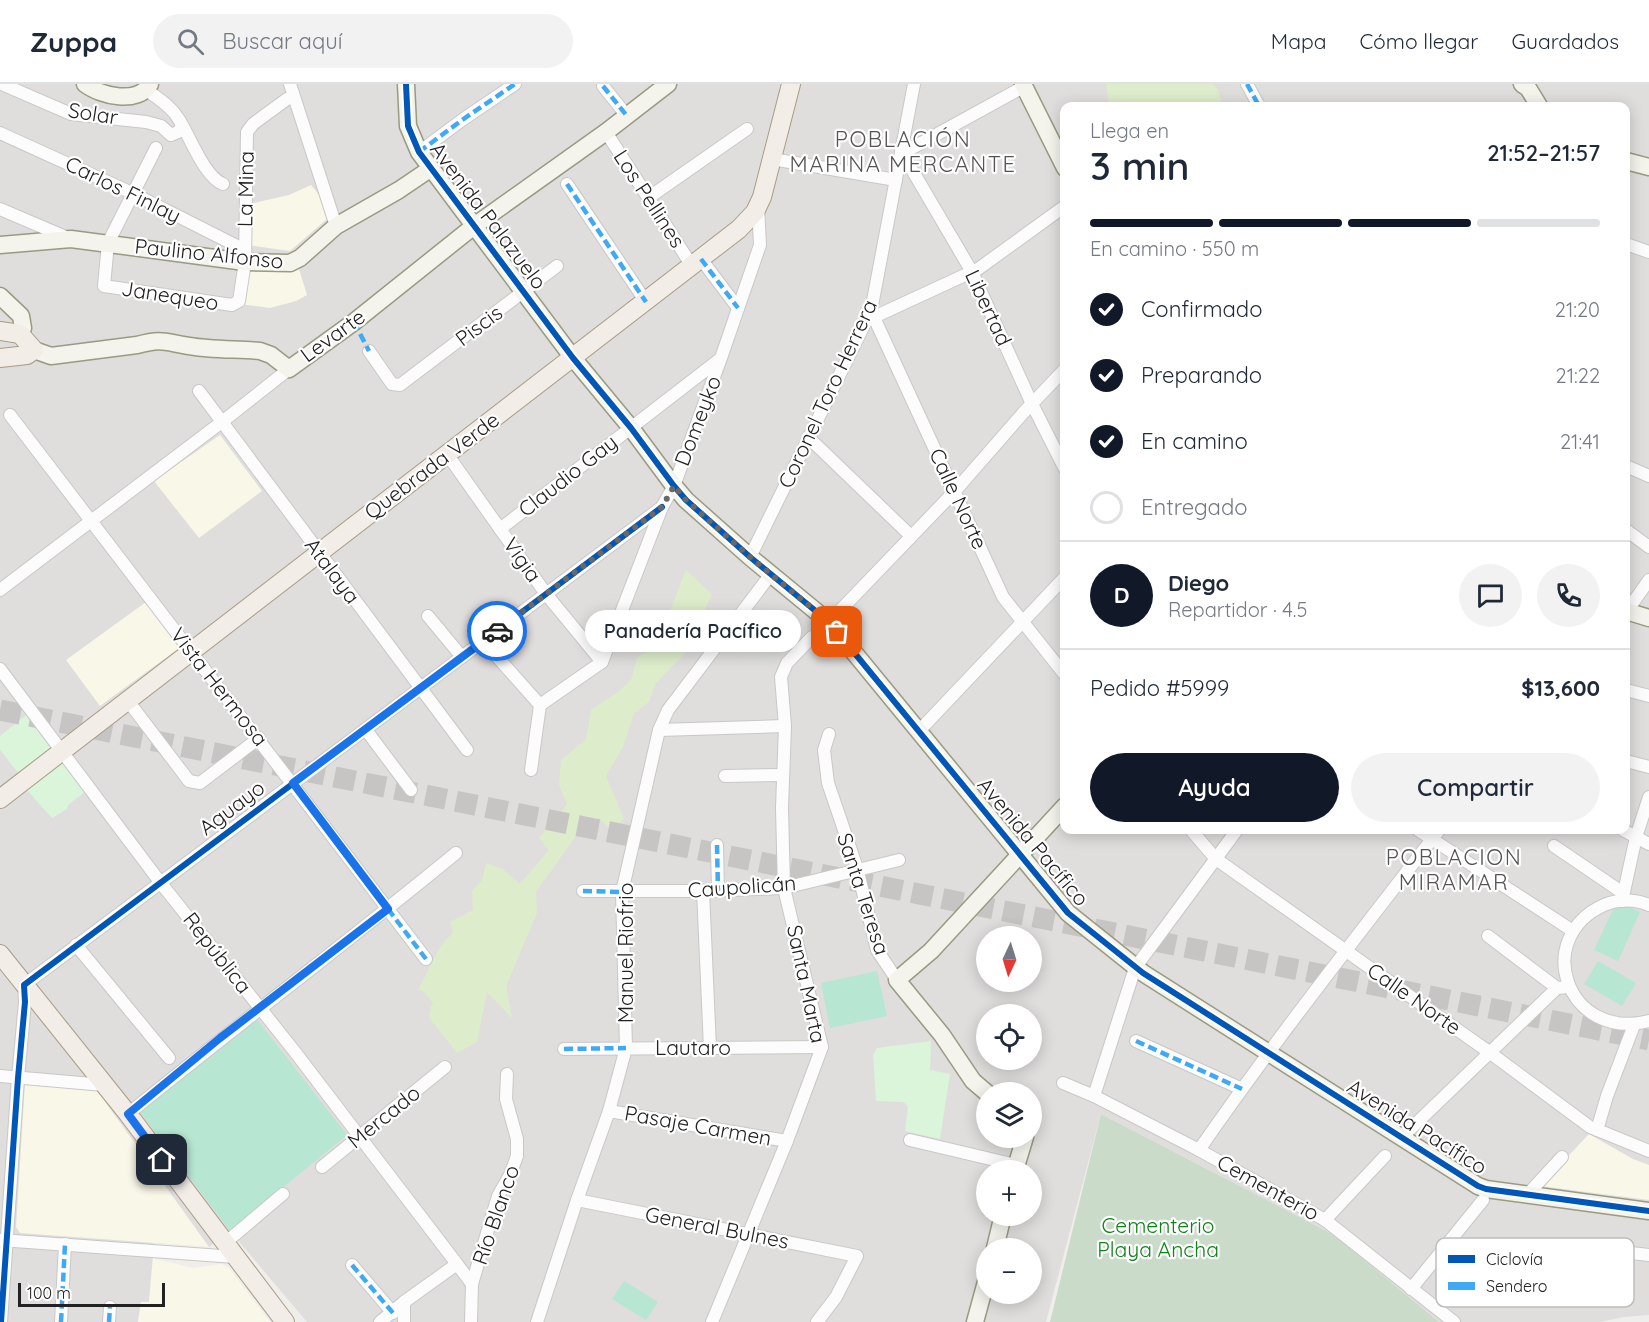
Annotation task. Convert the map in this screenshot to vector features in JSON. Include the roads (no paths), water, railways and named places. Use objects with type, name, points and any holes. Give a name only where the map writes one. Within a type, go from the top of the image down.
[{"type":"main road","name":"Quebrada Verde","points":[[0,799],[746,224],[758,206],[791,84]]},
{"type":"main road","points":[[0,332],[20,334],[34,351],[27,355],[0,358]]},
{"type":"main road","points":[[3,962],[24,984],[128,1114],[285,1322]]},
{"type":"street","points":[[0,88],[2,84]]},
{"type":"street","name":"Solar","points":[[2,84],[71,114],[146,122],[161,126],[171,135],[182,127]]},
{"type":"street","points":[[85,84],[104,94],[117,96],[134,96],[148,87],[173,112],[210,174],[223,184]]},
{"type":"street","points":[[290,84],[336,226]]},
{"type":"street","name":"Avenida Palazuelo","points":[[406,84],[408,126],[419,152],[573,358]]},
{"type":"street","points":[[419,152],[515,84]]},
{"type":"street","name":"Levarte","points":[[0,590],[354,322],[474,226],[606,132],[668,84]]},
{"type":"street","name":"Coronel Toro Herrera","points":[[750,557],[808,437],[872,314],[914,84]]},
{"type":"street","points":[[1248,84],[1257,102]]},
{"type":"street","points":[[1522,84],[1528,88],[1537,102]]},
{"type":"street","points":[[902,152],[1024,85],[1060,158]]},
{"type":"street","points":[[603,86],[627,116]]},
{"type":"street","name":"La Mina","points":[[245,256],[247,132],[253,124],[287,99]]},
{"type":"street","points":[[648,198],[747,129]]},
{"type":"street","name":"Los Pellines","points":[[606,132],[648,198],[696,263],[738,308]]},
{"type":"street","name":"Carlos Finlay","points":[[0,133],[132,193],[245,256]]},
{"type":"street","points":[[108,243],[156,148]]},
{"type":"street","name":"Libertad","points":[[902,152],[972,272],[1032,404],[1060,459]]},
{"type":"street","points":[[772,159],[896,180]]},
{"type":"street","points":[[1630,162],[1649,167]]},
{"type":"street","name":"Paulino Alfonso","points":[[0,209],[71,239],[295,262],[336,226],[399,190],[430,169]]},
{"type":"street","points":[[567,184],[646,302]]},
{"type":"street","name":"Domeyko","points":[[602,662],[662,507],[674,486],[760,245],[758,206]]},
{"type":"street","points":[[872,314],[972,272],[1060,210]]},
{"type":"street","points":[[0,245],[71,239]]},
{"type":"street","name":"Janequeo","points":[[108,243],[104,286],[232,305],[238,301],[245,256]]},
{"type":"street","points":[[1630,245],[1649,252]]},
{"type":"street","name":"Piscis","points":[[369,351],[392,384],[400,385],[557,266]]},
{"type":"street","points":[[0,296],[21,316],[20,334]]},
{"type":"street","name":"Calle Norte","points":[[872,314],[1003,597],[1060,669]]},
{"type":"street","points":[[34,351],[51,356],[169,340],[189,346],[260,351],[271,355],[289,369]]},
{"type":"street","name":"Avenida Pacífico","points":[[573,358],[686,500],[750,557],[829,622],[1068,913],[1135,968],[1478,1186],[1527,1195],[1649,1211]]},
{"type":"street","name":"Claudio Gay","points":[[500,529],[721,358]]},
{"type":"street","points":[[829,622],[955,490],[1060,374]]},
{"type":"street","name":"Atalaya","points":[[199,391],[467,750]]},
{"type":"street","name":"Vista Hermosa","points":[[10,415],[259,738],[426,960]]},
{"type":"street","points":[[808,437],[911,536]]},
{"type":"street","name":"Vigia","points":[[447,454],[546,594],[602,662]]},
{"type":"street","points":[[1630,468],[1649,476]]},
{"type":"street","name":"Aguayo","points":[[24,984],[662,507]]},
{"type":"street","points":[[1630,533],[1649,548]]},
{"type":"street","name":"Manuel Riofrio","points":[[537,1322],[609,1111],[626,1048],[622,892],[659,730],[668,710],[771,574]]},
{"type":"street","points":[[1630,606],[1649,580]]},
{"type":"street","points":[[919,731],[1060,582]]},
{"type":"street","points":[[1630,612],[1649,618]]},
{"type":"street","points":[[428,616],[462,657]]},
{"type":"street","name":"Santa Marta","points":[[712,1322],[787,1141],[822,1047],[784,888],[785,726],[782,677],[783,670],[812,637]]},
{"type":"street","points":[[483,641],[540,705]]},
{"type":"street","points":[[531,770],[540,705],[602,662]]},
{"type":"street","name":"República","points":[[0,669],[160,882],[472,1284]]},
{"type":"street","points":[[1630,691],[1649,696]]},
{"type":"street","points":[[128,701],[189,781],[200,783],[259,738]]},
{"type":"street","points":[[659,730],[785,726]]},
{"type":"street","points":[[366,730],[411,790]]},
{"type":"street","name":"Santa Teresa","points":[[829,734],[824,750],[828,783],[857,868],[877,950],[897,980],[942,1035],[976,1083]]},
{"type":"street","points":[[1630,762],[1649,766]]},
{"type":"street","points":[[725,776],[783,775]]},
{"type":"street","points":[[1622,897],[1636,837],[1649,798]]},
{"type":"street","points":[[897,980],[931,951],[1060,812]]},
{"type":"street","name":"Calle Norte","points":[[1194,834],[1216,859],[1598,1130],[1649,1151]]},
{"type":"street","points":[[1094,1096],[1135,968],[1235,834]]},
{"type":"street","points":[[1199,1150],[1345,950],[1435,834],[1573,932]]},
{"type":"street","points":[[1630,834],[1649,844]]},
{"type":"street","points":[[717,845],[718,891]]},
{"type":"street","points":[[1554,846],[1622,897],[1649,905]]},
{"type":"street","points":[[128,1114],[456,854]]},
{"type":"street","name":"Caupolicán","points":[[583,891],[718,891],[784,888],[857,868],[899,860]]},
{"type":"street","points":[[704,891],[710,1048]]},
{"type":"street","points":[[1402,1137],[1489,1052],[1563,987],[1564,959],[1573,932],[1582,919],[1594,910],[1622,897]]},
{"type":"street","points":[[1488,936],[1563,987],[1595,1017],[1614,1024],[1634,1025],[1649,1021]]},
{"type":"street","points":[[76,945],[169,1058]]},
{"type":"street","points":[[1,1320],[4,1199],[18,1078],[25,1002],[24,984]]},
{"type":"street","points":[[1598,1130],[1607,1096],[1634,1025]]},
{"type":"street","points":[[1137,1041],[1242,1089]]},
{"type":"street","name":"Lautaro","points":[[564,1049],[822,1047]]},
{"type":"street","name":"Mercado","points":[[322,1167],[445,1067]]},
{"type":"street","name":"Río Blanco","points":[[471,1322],[472,1284],[498,1196],[510,1175],[517,1156],[517,1139],[506,1099],[507,1074]]},
{"type":"street","points":[[0,1076],[104,1085]]},
{"type":"street","name":"Cementerio","points":[[1063,1083],[1094,1096],[1199,1150],[1325,1220],[1454,1322]]},
{"type":"street","name":"Pasaje Carmen","points":[[609,1111],[787,1141]]},
{"type":"street","points":[[910,1140],[986,1160]]},
{"type":"street","points":[[1325,1220],[1385,1156]]},
{"type":"street","points":[[1527,1195],[1562,1157]]},
{"type":"street","points":[[3,1240],[230,1250],[284,1194]]},
{"type":"street","name":"General Bulnes","points":[[577,1200],[857,1256],[836,1296],[817,1322]]},
{"type":"street","points":[[1452,1238],[1483,1200]]},
{"type":"street","points":[[61,1322],[65,1244]]},
{"type":"street","points":[[1634,1253],[1649,1255]]},
{"type":"street","points":[[1411,1289],[1436,1258]]},
{"type":"street","points":[[380,1322],[457,1264]]},
{"type":"street","points":[[352,1265],[393,1313]]},
{"type":"street","points":[[404,1302],[404,1322]]},
{"type":"street","points":[[975,1322],[980,1304]]},
{"type":"street","points":[[109,1322],[110,1307]]},
{"type":"tunnel","points":[[0,710],[1649,1040]]},
{"type":"place","name":"Panadería Pacífico","points":[[837,632]]},
{"type":"district","name":"POBLACIÓN MARINA MERCANTE","points":[[903,152]]},
{"type":"district","name":"POBLACION MIRAMAR","points":[[1454,870]]},
{"type":"park label","name":"Cementerio Playa Ancha","points":[[1158,1238]]}]
